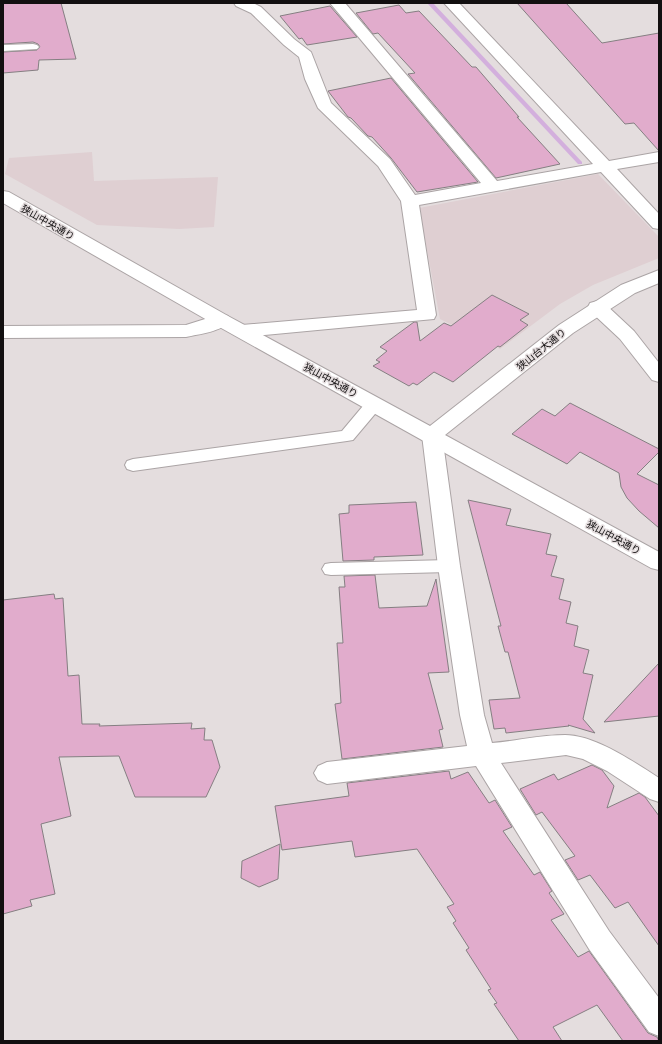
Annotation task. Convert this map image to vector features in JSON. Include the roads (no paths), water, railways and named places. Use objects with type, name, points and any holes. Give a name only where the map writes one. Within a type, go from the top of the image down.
[{"type":"street","points":[[241,3],[256,10],[284,37],[306,55],[313,79],[324,105],[384,162],[410,201],[427,315],[242,331]]},
{"type":"street","points":[[337,3],[493,186]]},
{"type":"street","points":[[451,3],[659,224]]},
{"type":"street","points":[[410,201],[659,157]]},
{"type":"street","name":"狭山中央通り","points":[[3,196],[221,320],[432,435],[659,562]]},
{"type":"street","name":"狭山台大通り","points":[[432,435],[566,329],[597,307],[628,289],[659,276]]},
{"type":"street","points":[[597,307],[627,335],[659,376]]},
{"type":"street","points":[[3,332],[186,331],[204,327],[221,320]]},
{"type":"street","points":[[432,435],[448,566],[472,714],[482,754],[599,940],[659,1022]]},
{"type":"street","points":[[327,773],[566,745],[588,750],[616,764],[659,791]]},
{"type":"lane","points":[[3,48],[33,47]]},
{"type":"lane","points":[[133,465],[347,436],[374,404]]},
{"type":"lane","points":[[332,569],[448,566]]},
{"type":"waterway","points":[[430,3],[580,163]]}]
